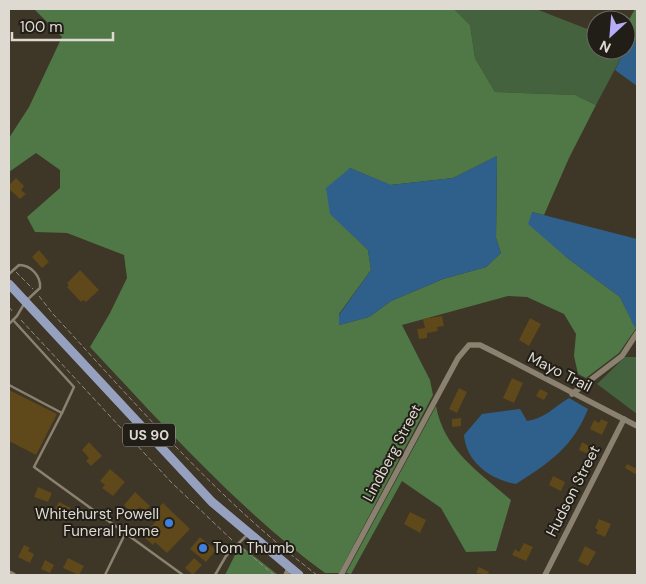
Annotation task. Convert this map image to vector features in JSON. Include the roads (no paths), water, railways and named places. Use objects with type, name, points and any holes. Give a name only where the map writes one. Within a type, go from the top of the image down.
[{"type":"main road","name":"US 90","points":[[9,284],[212,502],[287,572],[299,575]]},
{"type":"street","points":[[572,394],[622,356],[637,333]]},
{"type":"street","name":"Mayo Trail","points":[[469,345],[480,346],[496,352],[572,394],[637,426]]},
{"type":"street","name":"Lindberg Street","points":[[341,575],[453,366],[464,348],[469,345]]},
{"type":"street","name":"Hudson Street","points":[[546,575],[624,419]]},
{"type":"street","points":[[9,573],[13,575]]},
{"type":"lane","points":[[9,274],[19,265],[26,265],[40,282],[36,293],[25,302],[17,316],[9,324]]},
{"type":"lane","points":[[13,320],[74,387],[34,467],[182,575]]},
{"type":"lane","points":[[9,385],[62,413]]},
{"type":"lane","points":[[105,575],[125,534]]},
{"type":"lane","points":[[215,575],[226,556],[248,534]]},
{"type":"water","points":[[636,40],[637,86],[615,70],[620,60],[636,60]]},
{"type":"water","points":[[497,156],[496,238],[501,253],[486,267],[443,279],[391,301],[369,317],[339,325],[339,315],[371,270],[368,250],[330,214],[326,188],[350,168],[391,185],[453,178]]},
{"type":"water","points":[[532,212],[637,239],[637,325],[635,328],[620,297],[566,257],[528,224]]},
{"type":"water","points":[[569,398],[588,409],[575,434],[559,453],[516,484],[489,474],[481,468],[469,453],[464,435],[482,414],[520,409],[527,421],[533,420]]},
{"type":"place","name":"Whitehurst Powell Funeral Home","points":[[169,523]]},
{"type":"place","name":"Tom Thumb","points":[[203,548]]}]
